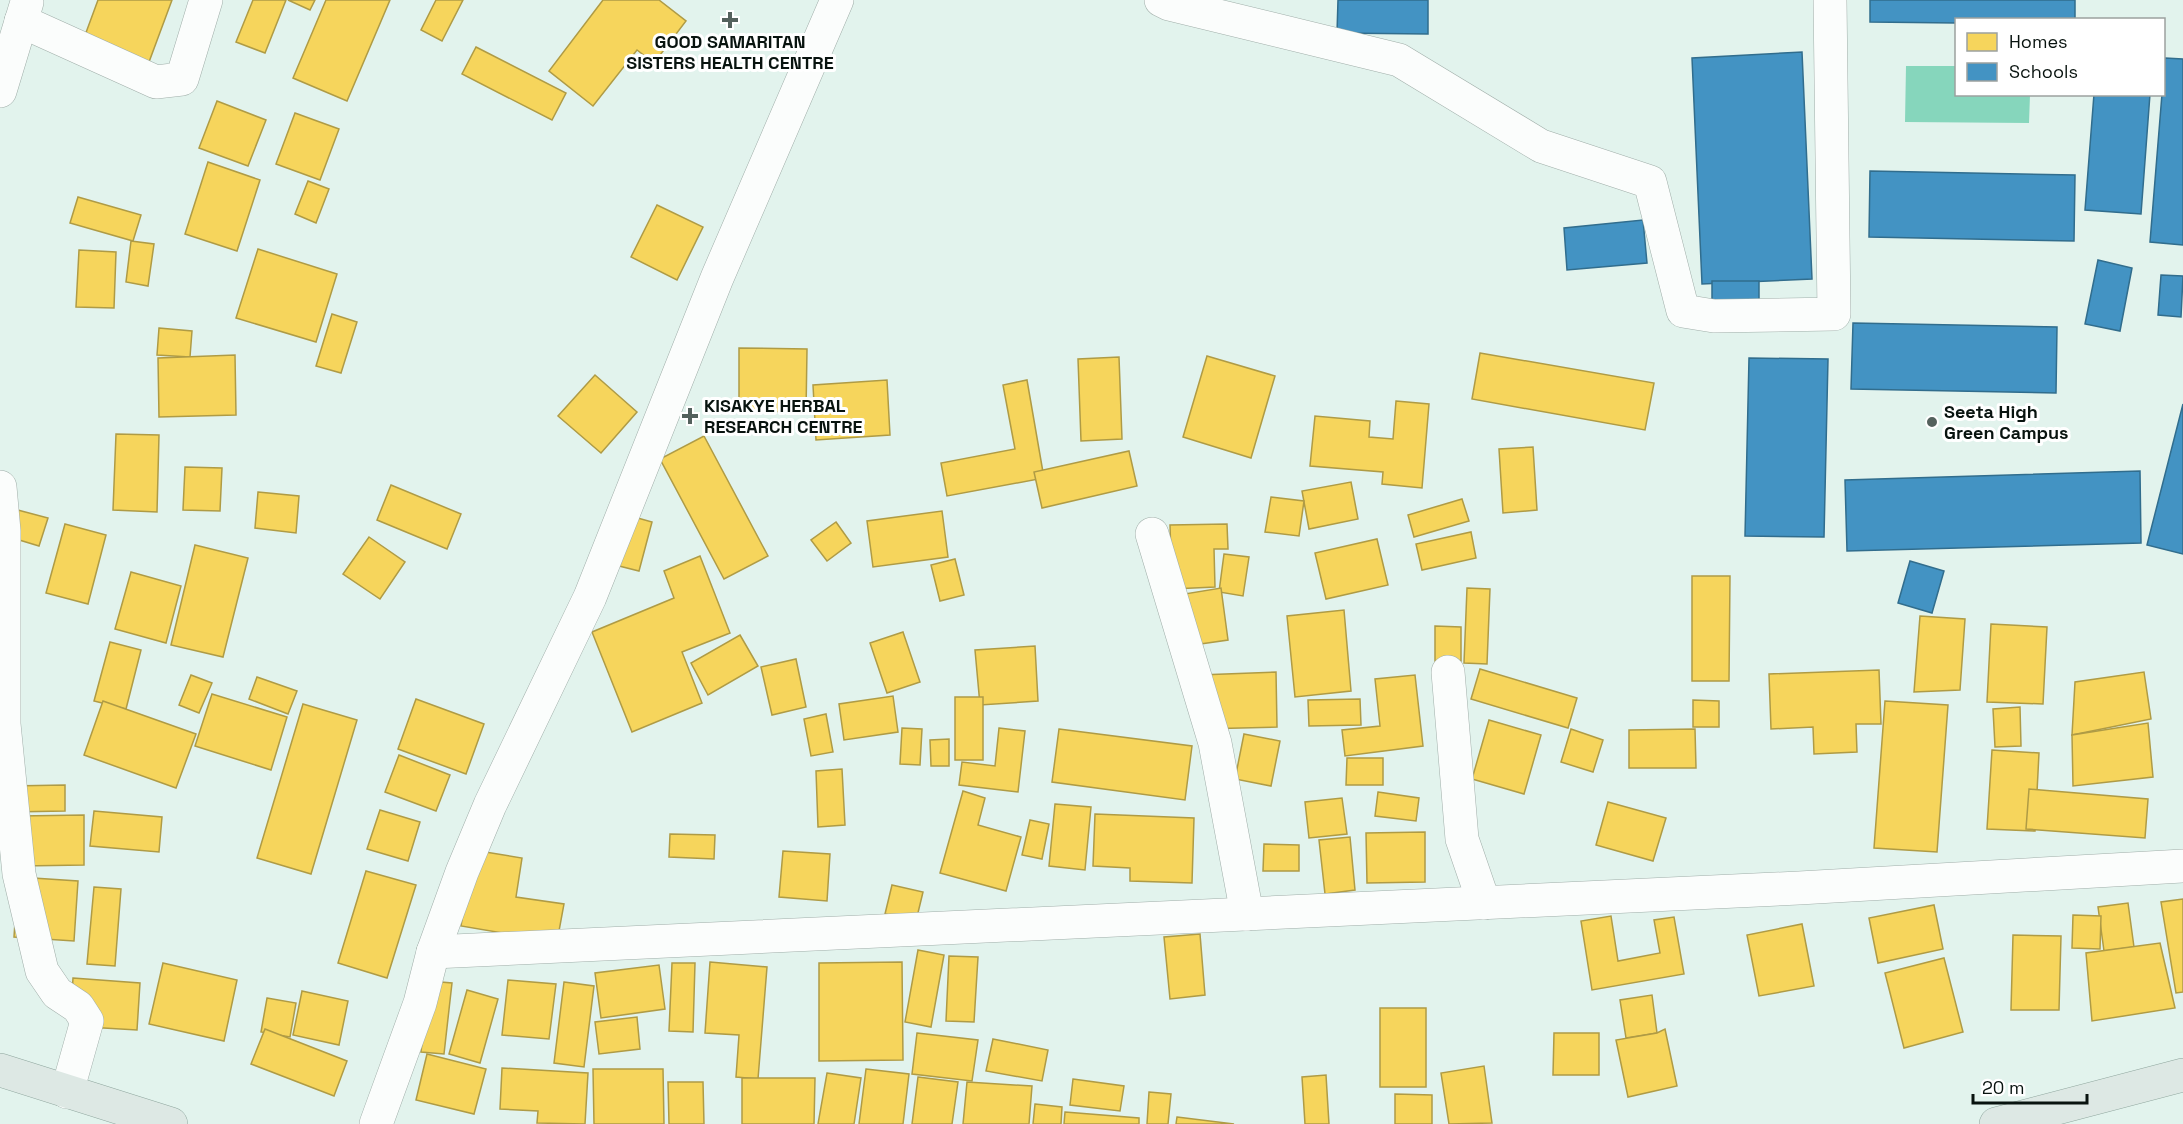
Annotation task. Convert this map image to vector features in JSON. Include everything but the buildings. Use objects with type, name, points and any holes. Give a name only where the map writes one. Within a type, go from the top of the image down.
[{"type":"main road","points":[[0,1070],[171,1124]]},
{"type":"main road","points":[[1996,1124],[2183,1075]]},
{"type":"street","points":[[0,91],[24,11],[156,82],[182,80],[206,0]]},
{"type":"street","points":[[376,1124],[420,1003],[433,952],[462,872],[490,805],[590,597],[717,278],[837,0]]},
{"type":"street","points":[[1161,0],[1168,4],[1399,60],[1541,147],[1650,182],[1683,311],[1714,316],[1834,314],[1830,0]]},
{"type":"street","points":[[0,487],[4,531],[4,724],[19,874],[42,972],[57,993],[78,1007],[87,1021],[67,1092]]},
{"type":"street","points":[[1152,534],[1215,743],[1247,914]]},
{"type":"street","points":[[1448,672],[1462,839],[1484,903]]},
{"type":"street","points":[[433,952],[1799,888],[2183,866]]},
{"type":"shaded area","points":[[1906,66],[1955,66],[1955,96],[2030,96],[2029,123],[1905,122]]},
{"type":"place","name":"GOOD SAMARITAN SISTERS HEALTH CENTRE","points":[[730,20]]},
{"type":"place","name":"KISAKYE HERBAL RESEARCH CENTRE","points":[[690,416]]},
{"type":"place","name":"Seeta High Green Campus","points":[[1932,422]]}]
